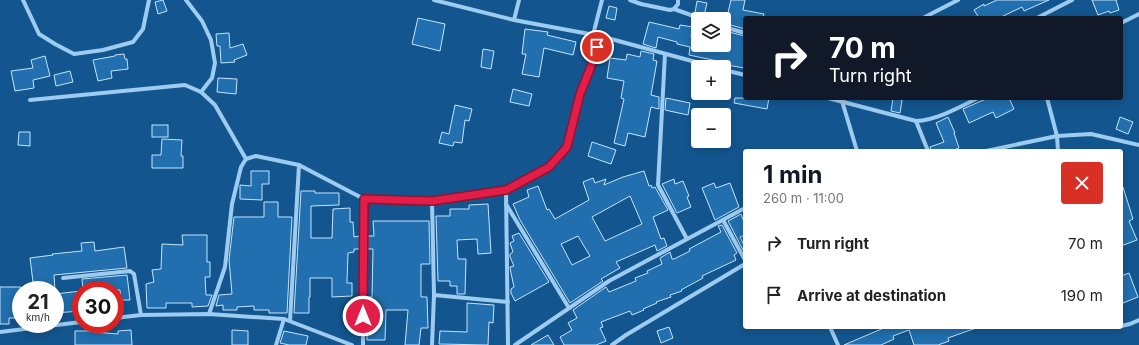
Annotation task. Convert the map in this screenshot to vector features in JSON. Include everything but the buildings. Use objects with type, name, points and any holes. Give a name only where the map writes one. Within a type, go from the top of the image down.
[{"type":"street","points":[[23,0],[40,34],[74,54],[103,50],[133,42],[143,29],[149,0]]},
{"type":"street","points":[[186,0],[202,21],[211,40],[215,63],[212,78],[201,92]]},
{"type":"street","points":[[434,0],[514,20],[594,34],[691,61]]},
{"type":"street","points":[[514,20],[519,0]]},
{"type":"street","points":[[594,34],[602,0]]},
{"type":"street","points":[[630,0],[641,4],[670,10],[674,9],[691,15]]},
{"type":"street","points":[[674,9],[678,4],[678,0]]},
{"type":"street","points":[[927,16],[958,0]]},
{"type":"street","points":[[1041,16],[1072,0]]},
{"type":"street","points":[[1123,22],[1139,14]]},
{"type":"street","points":[[731,29],[743,32]]},
{"type":"street","points":[[210,314],[225,267],[232,204],[241,168],[246,159],[256,156],[299,165],[364,199],[432,201],[506,190],[549,167],[567,147],[580,94],[590,69],[600,36]]},
{"type":"street","points":[[665,54],[658,185],[687,239]]},
{"type":"street","points":[[731,72],[743,75]]},
{"type":"street","points":[[30,100],[185,86],[201,92],[215,105],[246,159]]},
{"type":"street","points":[[837,100],[916,121],[924,121],[954,110],[974,100]]},
{"type":"street","points":[[1048,100],[1057,136],[1058,149]]},
{"type":"street","points":[[842,101],[856,149]]},
{"type":"street","points":[[916,121],[927,149]]},
{"type":"street","points":[[995,149],[1057,136],[1091,134],[1139,145]]},
{"type":"street","points":[[290,321],[299,165]]},
{"type":"street","points":[[506,190],[508,345]]},
{"type":"street","points":[[363,345],[364,199]]},
{"type":"street","points":[[432,201],[434,295],[432,345]]},
{"type":"street","points":[[506,204],[569,308]]},
{"type":"street","points":[[515,345],[609,281],[743,209]]},
{"type":"street","points":[[722,220],[743,257]]},
{"type":"street","points":[[612,345],[626,335],[743,265]]},
{"type":"street","points":[[63,278],[130,271],[134,274],[141,315]]},
{"type":"street","points":[[434,295],[508,302]]},
{"type":"street","points":[[124,317],[141,315],[210,314],[284,319],[352,345]]},
{"type":"street","points":[[276,345],[284,319]]},
{"type":"street","points":[[1123,326],[1139,320]]},
{"type":"street","points":[[0,332],[72,323]]},
{"type":"street","points":[[831,329],[838,345]]},
{"type":"route","points":[[363,316],[364,199],[432,201],[506,190],[549,167],[567,147],[580,94],[597,47]]}]
